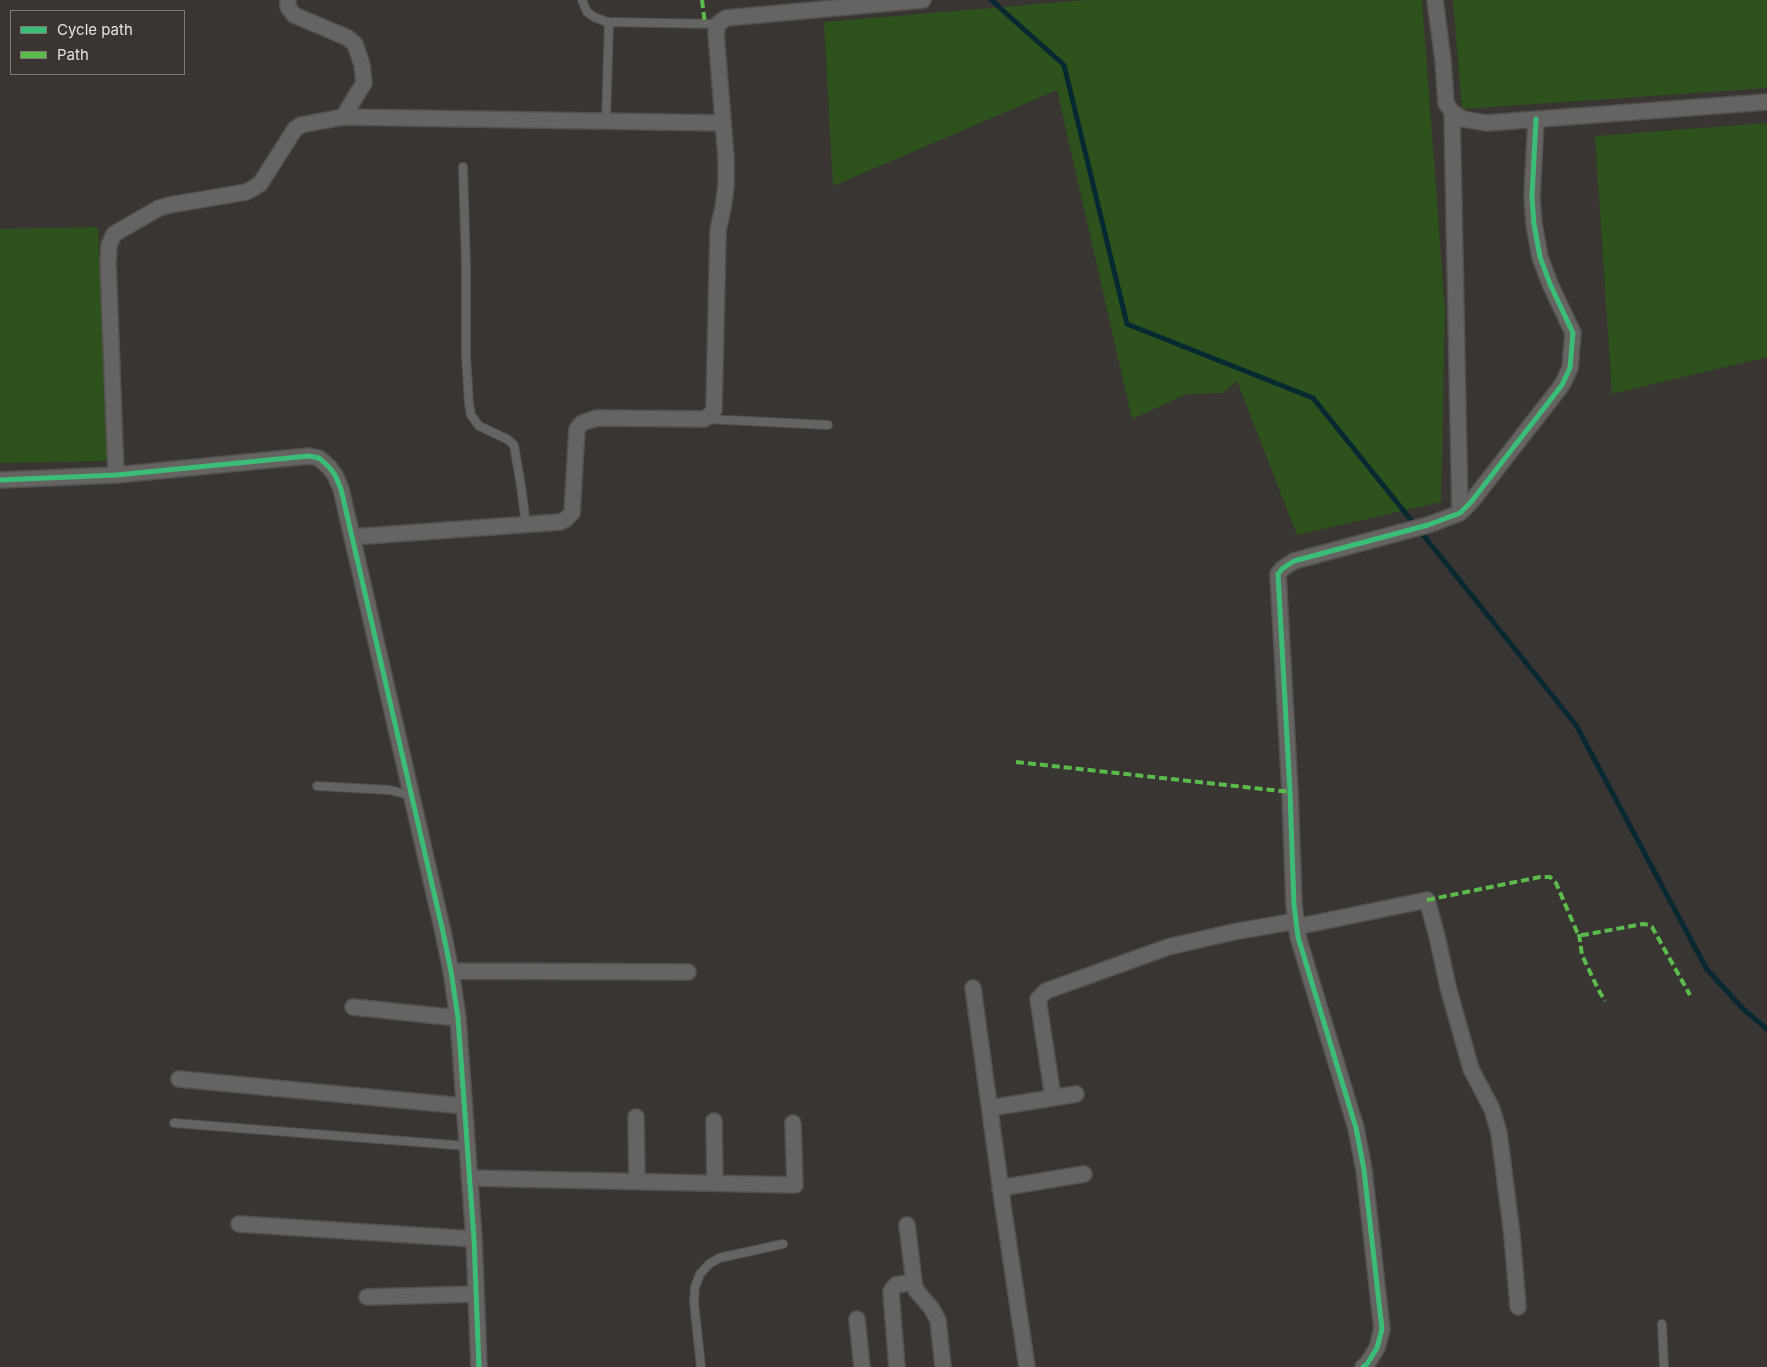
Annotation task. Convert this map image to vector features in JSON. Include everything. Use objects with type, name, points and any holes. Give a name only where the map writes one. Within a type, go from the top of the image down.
[{"type":"street","points":[[288,0],[288,7],[294,15],[348,38],[355,44],[362,65],[364,83],[343,117]]},
{"type":"street","points":[[352,537],[560,522],[572,513],[577,429],[582,423],[597,418],[704,419],[709,416],[714,410],[718,230],[726,186],[716,33],[718,24],[726,18],[924,0]]},
{"type":"street","points":[[1435,0],[1446,103],[1452,112],[1464,119],[1486,123],[1767,102]]},
{"type":"street","points":[[1452,112],[1460,513]]},
{"type":"street","points":[[116,475],[108,262],[109,245],[114,234],[159,208],[170,204],[252,190],[260,184],[295,129],[305,123],[343,117],[723,123]]},
{"type":"street","points":[[1363,1367],[1377,1348],[1382,1329],[1364,1170],[1356,1128],[1298,937],[1296,924],[1278,574],[1282,569],[1294,562],[1428,525],[1460,513],[1471,502],[1562,385],[1570,368],[1574,333],[1550,284],[1540,256],[1534,224],[1532,198],[1536,119]]},
{"type":"street","points":[[0,480],[116,475],[309,456],[319,458],[329,466],[341,489],[451,971],[458,1018],[474,1239],[479,1367]]},
{"type":"street","points":[[1053,1098],[1038,999],[1046,990],[1168,947],[1233,932],[1296,924],[1427,900],[1448,987],[1469,1062],[1492,1109],[1499,1133],[1512,1235],[1518,1307]]},
{"type":"street","points":[[451,971],[688,972]]},
{"type":"street","points":[[973,988],[1027,1367]]},
{"type":"street","points":[[352,1007],[458,1018]]},
{"type":"street","points":[[179,1079],[464,1106]]},
{"type":"street","points":[[990,1108],[1076,1094]]},
{"type":"street","points":[[636,1117],[637,1182]]},
{"type":"street","points":[[714,1121],[715,1183]]},
{"type":"street","points":[[469,1178],[795,1185],[793,1123]]},
{"type":"street","points":[[1000,1188],[1084,1174]]},
{"type":"street","points":[[239,1224],[474,1239]]},
{"type":"street","points":[[907,1224],[916,1290],[932,1309],[938,1320],[943,1367]]},
{"type":"street","points":[[897,1367],[891,1292],[892,1288],[896,1285],[914,1282]]},
{"type":"street","points":[[367,1297],[476,1294]]},
{"type":"street","points":[[857,1319],[862,1367]]},
{"type":"lane","points":[[582,0],[587,12],[594,17],[609,22],[718,24]]},
{"type":"lane","points":[[606,121],[609,22]]},
{"type":"lane","points":[[463,167],[466,249],[466,355],[469,404],[471,415],[479,426],[507,439],[514,445],[526,525]]},
{"type":"lane","points":[[704,419],[828,425]]},
{"type":"lane","points":[[318,786],[390,790],[412,796]]},
{"type":"lane","points":[[174,1123],[467,1146]]},
{"type":"lane","points":[[701,1367],[694,1302],[695,1287],[700,1274],[709,1264],[719,1258],[782,1244]]},
{"type":"lane","points":[[1662,1324],[1664,1367]]},
{"type":"green space","points":[[1086,0],[1422,0],[1445,311],[1441,502],[1297,535],[1237,381],[1223,393],[1187,394],[1132,419],[1057,90],[833,186],[824,22]]},
{"type":"green space","points":[[1453,0],[1767,0],[1767,88],[1462,109]]},
{"type":"green space","points":[[1767,123],[1767,357],[1612,394],[1595,136]]},
{"type":"green space","points":[[98,227],[107,461],[0,463],[0,229]]},
{"type":"waterway","points":[[991,0],[1064,65],[1127,324],[1313,398],[1576,725],[1706,968],[1742,1008],[1767,1029]]},
{"type":"marked path","points":[[702,0],[705,24]]},
{"type":"marked path","points":[[1016,762],[1290,792]]},
{"type":"marked path","points":[[1427,900],[1540,877],[1550,877],[1556,883],[1579,934],[1583,935],[1643,924],[1652,927],[1690,995]]},
{"type":"marked path","points":[[1579,934],[1582,955],[1605,1001]]},
{"type":"cycle path","points":[[1363,1367],[1377,1348],[1382,1329],[1364,1170],[1356,1128],[1298,937],[1294,905],[1278,574],[1294,561],[1428,525],[1460,513],[1471,502],[1562,385],[1570,368],[1573,333],[1550,284],[1540,257],[1534,224],[1532,197],[1536,119]]},
{"type":"cycle path","points":[[0,480],[116,475],[309,456],[319,458],[335,475],[341,489],[451,971],[458,1018],[474,1239],[479,1367]]}]
